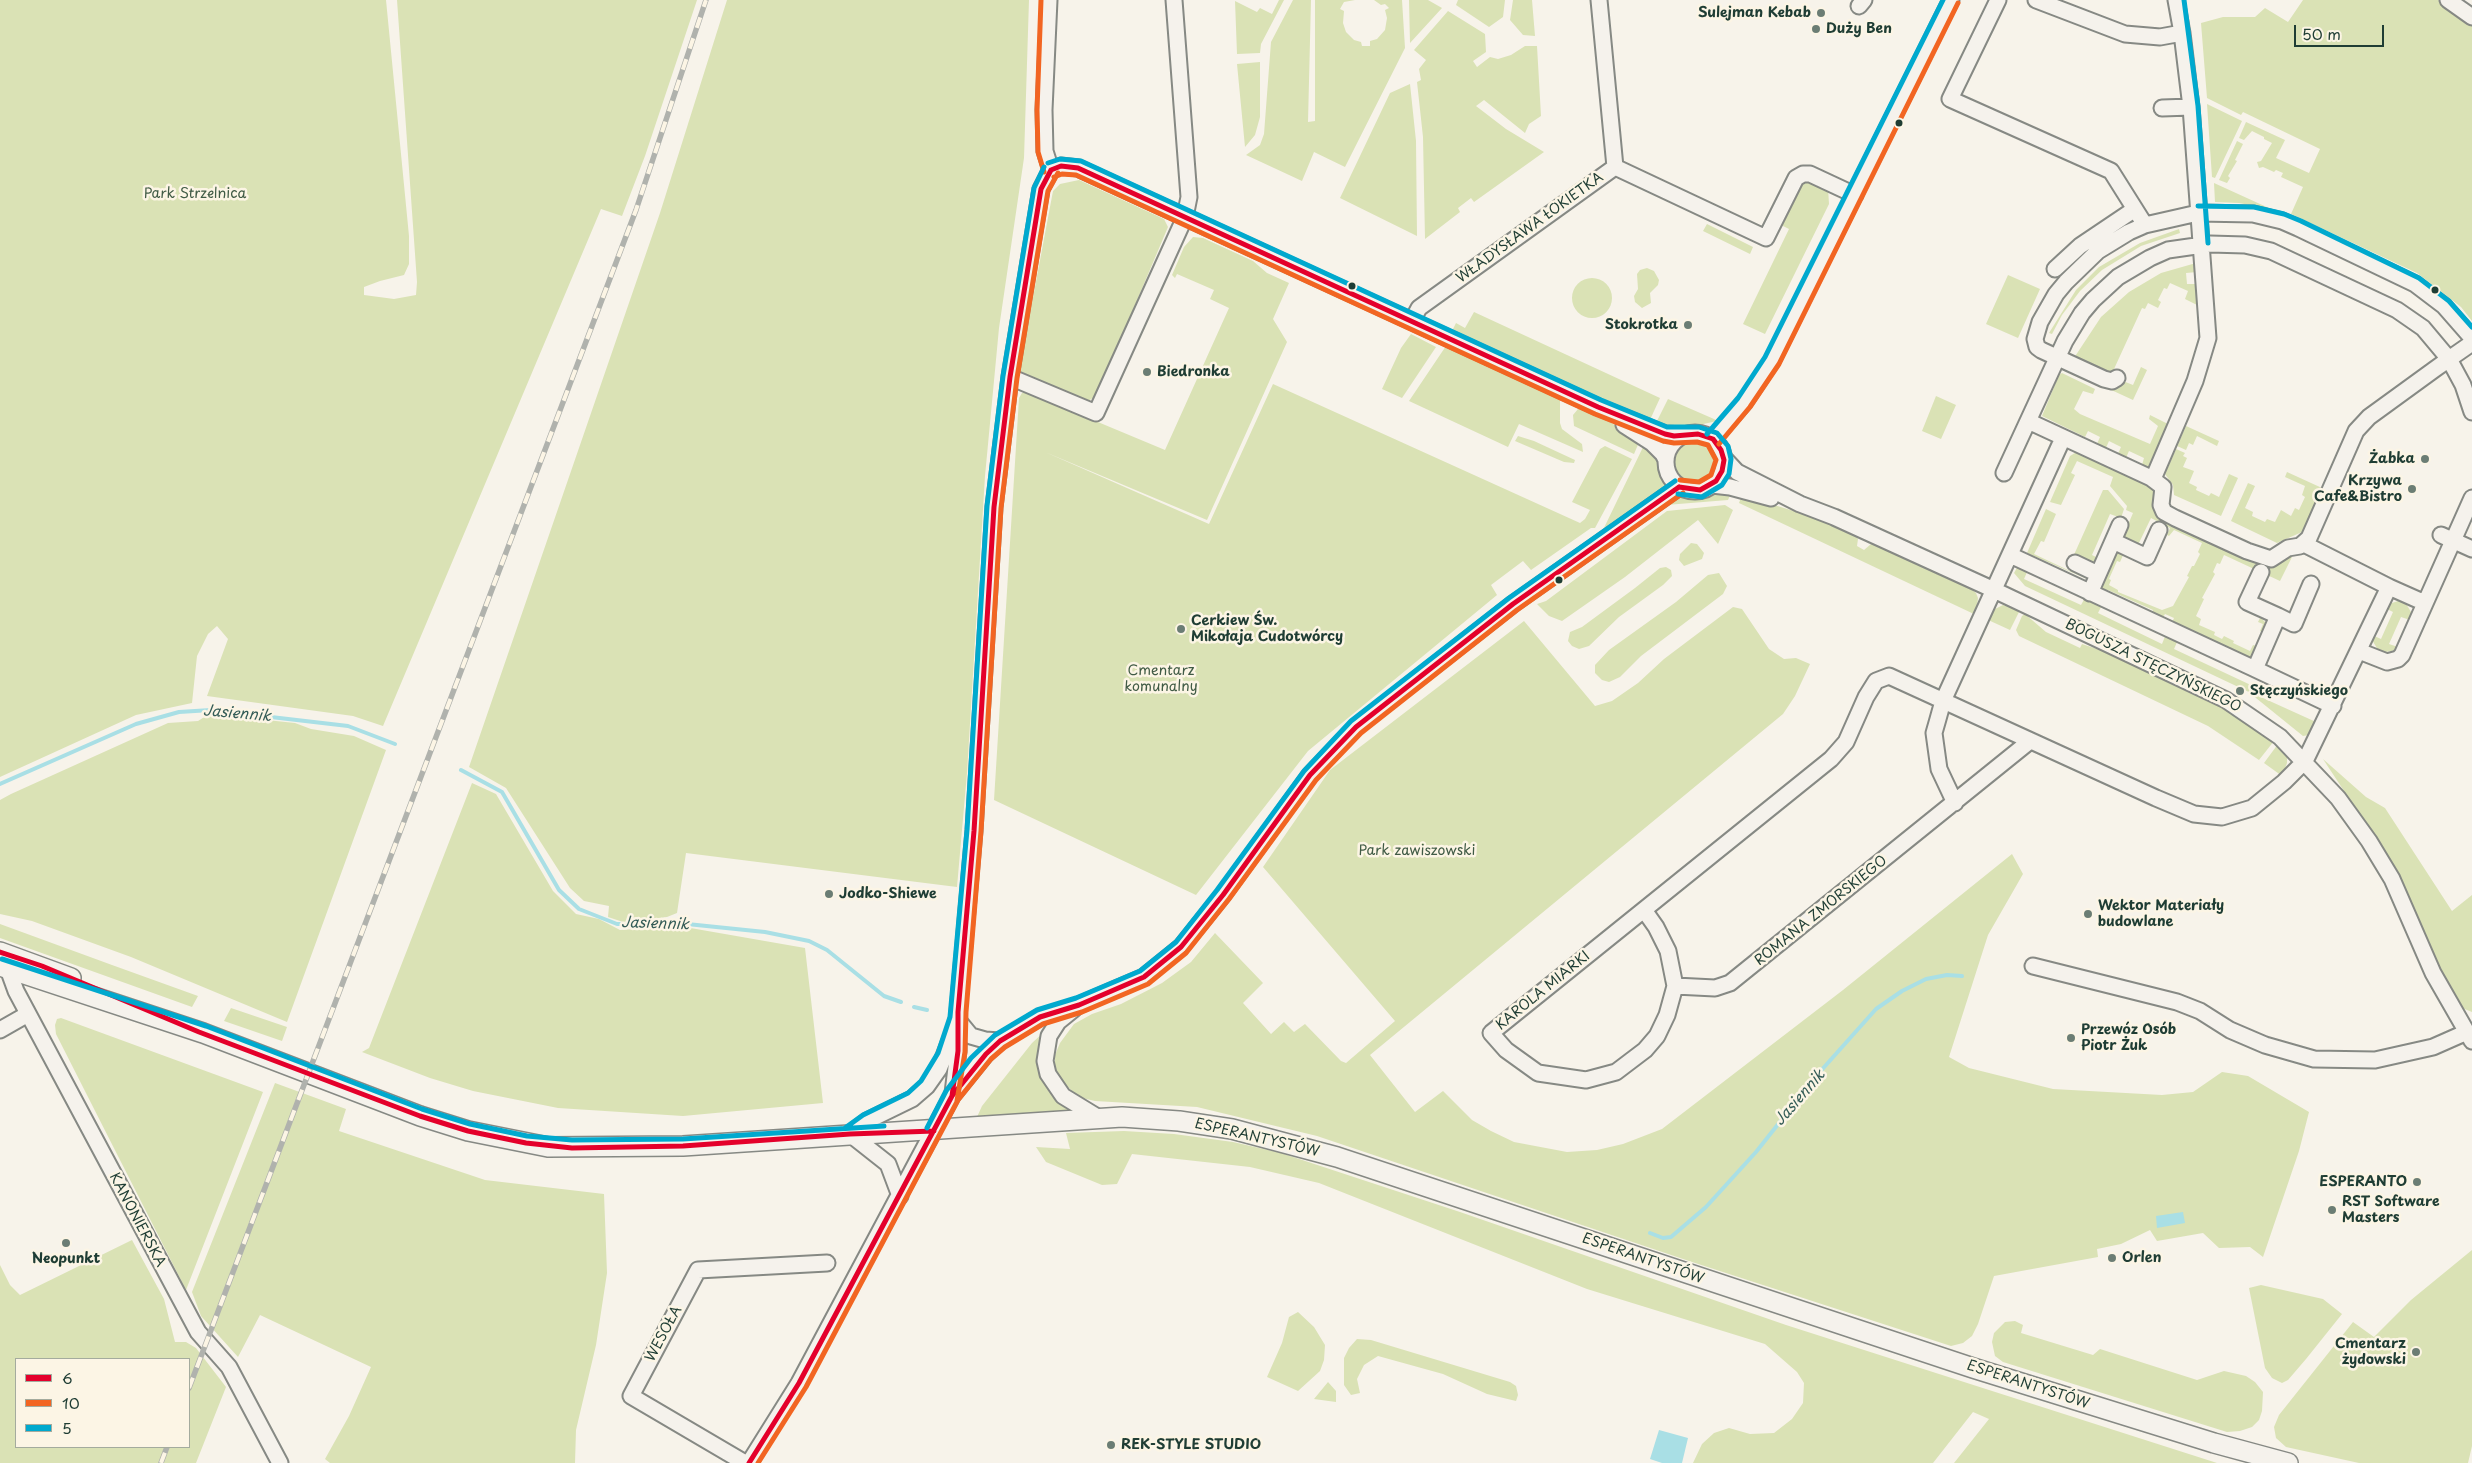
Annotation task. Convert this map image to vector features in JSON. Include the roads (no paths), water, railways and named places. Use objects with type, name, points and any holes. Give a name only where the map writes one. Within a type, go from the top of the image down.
[{"type":"main road","name":"ESPERANTYSTÓW","points":[[3,962],[42,966],[199,1032],[420,1116],[468,1131],[526,1143],[572,1148],[683,1146],[850,1134],[934,1131],[1098,1118],[1144,1118],[1206,1124],[1299,1145],[1973,1368],[2214,1443],[2288,1463]]},
{"type":"street","points":[[1049,0],[1044,110],[1045,151],[1051,170]]},
{"type":"street","points":[[1010,377],[1096,413],[1185,217],[1190,198],[1174,0]]},
{"type":"street","name":"WŁADYSŁAWA ŁOKIETKA","points":[[1412,321],[1419,308],[1615,167],[1598,0]]},
{"type":"street","points":[[1713,439],[1744,403],[1772,362],[1856,196],[1951,0]]},
{"type":"street","points":[[1998,0],[1950,99],[2111,171],[2145,225]]},
{"type":"street","points":[[2036,0],[2126,34],[2160,37],[2182,33]]},
{"type":"street","points":[[2153,480],[2182,415],[2207,348],[2207,314],[2191,106],[2176,0]]},
{"type":"street","points":[[2448,0],[2472,17]]},
{"type":"street","points":[[2162,108],[2191,106]]},
{"type":"street","points":[[952,1096],[958,1051],[958,1020],[974,831],[994,507],[1010,377],[1041,189],[1051,170],[1061,166],[1078,168],[1598,407],[1665,434],[1684,436],[1698,434],[1713,439],[1723,457],[1722,471],[1712,485],[1693,491],[1679,486],[1668,474],[1663,454],[1652,443],[1598,407]]},
{"type":"street","points":[[1615,167],[1766,238],[1796,178],[1803,174],[1810,174],[1856,196]]},
{"type":"street","points":[[2055,269],[2080,246],[2135,208]]},
{"type":"street","points":[[2117,378],[2109,381],[2037,347],[2035,336],[2040,322],[2056,294],[2098,252],[2145,225],[2198,212],[2253,214],[2282,221],[2307,232],[2415,284],[2444,306],[2472,338]]},
{"type":"street","points":[[2004,473],[2057,358],[2082,313],[2118,277],[2134,266],[2168,250],[2201,244],[2258,247],[2282,255],[2385,303],[2423,328],[2449,359],[2463,385],[2472,412]]},
{"type":"street","points":[[2304,544],[2356,431],[2369,417],[2472,343]]},
{"type":"street","points":[[2028,421],[2153,480],[2163,487],[2161,505],[2164,512],[2247,551],[2271,559],[2288,548],[2304,544],[2425,603]]},
{"type":"street","points":[[1666,460],[1673,444],[1684,436]]},
{"type":"street","points":[[1955,802],[1938,769],[1934,733],[1943,701],[2063,438]]},
{"type":"street","name":"BOGUSZA STĘCZYŃSKIEGO","points":[[1723,457],[1737,472],[1800,504],[1834,517],[1994,590],[2226,700],[2280,737],[2305,761],[2338,798],[2392,879],[2433,973],[2470,1036]]},
{"type":"street","name":"BOGUSZA STĘCZYŃSKIEGO","points":[[1712,485],[1730,487],[1800,504]]},
{"type":"street","points":[[747,1463],[799,1383],[952,1096],[977,1064],[1000,1040],[1040,1017],[1079,1005],[1144,977],[1181,947],[1223,895],[1310,774],[1356,727],[1513,604],[1679,486]]},
{"type":"street","points":[[2359,651],[2386,662],[2398,659],[2402,655],[2425,603],[2447,538],[2472,498]]},
{"type":"street","points":[[2090,593],[2120,525]]},
{"type":"street","points":[[2113,541],[2147,557],[2160,530]]},
{"type":"street","points":[[2447,538],[2472,550]]},
{"type":"street","points":[[2010,555],[2333,706]]},
{"type":"street","points":[[2074,563],[2098,574]]},
{"type":"street","points":[[2261,572],[2247,602],[2294,624],[2312,584]]},
{"type":"street","points":[[1943,701],[2194,814],[2222,818],[2252,808],[2284,782],[2305,761],[2389,587]]},
{"type":"street","points":[[2255,669],[2278,616]]},
{"type":"street","name":"KAROLA MIARKI","points":[[1644,910],[1656,927],[1668,950],[1675,986],[1667,1015],[1656,1036],[1645,1050],[1616,1072],[1586,1080],[1538,1072],[1506,1050],[1491,1033],[1831,759],[1846,742],[1866,697],[1876,681],[1889,676],[1943,701]]},
{"type":"street","name":"ROMANA ZMORSKIEGO","points":[[1675,986],[1715,988],[1730,984],[2030,741]]},
{"type":"street","name":"KANONIERSKA","points":[[3,962],[28,1014],[198,1332],[229,1367],[280,1463]]},
{"type":"street","points":[[2033,966],[2177,1002],[2200,1011],[2230,1030],[2265,1045],[2314,1059],[2375,1060],[2433,1047],[2470,1036]]},
{"type":"street","points":[[1079,1005],[1063,1016],[1049,1036],[1045,1060],[1048,1074],[1064,1096],[1098,1118]]},
{"type":"street","points":[[0,1030],[28,1014]]},
{"type":"street","points":[[958,1020],[971,1036],[985,1040],[1000,1040]]},
{"type":"street","points":[[900,1196],[888,1164],[850,1134],[867,1122],[912,1099],[927,1086],[942,1062],[958,1020]]},
{"type":"street","name":"WESOŁA","points":[[747,1463],[631,1396],[698,1270],[827,1264]]},
{"type":"water","points":[[2183,1212],[2185,1223],[2157,1228],[2156,1216]]},
{"type":"water","points":[[1659,1430],[1688,1438],[1682,1463],[1662,1463],[1650,1459]]},
{"type":"waterway","name":"Jasiennik","points":[[0,784],[136,724],[179,712],[211,710],[348,726],[395,744]]},
{"type":"waterway","name":"Jasiennik","points":[[461,770],[502,792],[559,890],[579,909],[617,924],[687,924],[765,932],[809,941],[827,950],[884,996],[901,1002]]},
{"type":"waterway","name":"Jasiennik","points":[[1650,1233],[1663,1238],[1671,1237],[1706,1207],[1756,1152],[1818,1074],[1876,1009],[1902,991],[1926,979],[1947,975],[1962,976]]},
{"type":"waterway","name":"Jasiennik","points":[[914,1007],[927,1010]]},
{"type":"railway","points":[[190,1385],[636,210],[706,0]]},
{"type":"railway","points":[[161,1463],[167,1448]]},
{"type":"place","name":"Sulejman Kebab","points":[[1821,13]]},
{"type":"place","name":"Duży Ben","points":[[1816,29]]},
{"type":"place","name":"Stokrotka","points":[[1688,325]]},
{"type":"place","name":"Biedronka","points":[[1147,372]]},
{"type":"place","name":"Żabka","points":[[2425,459]]},
{"type":"place","name":"Krzywa Cafe&Bistro","points":[[2412,489]]},
{"type":"place","name":"Cerkiew Św. Mikołaja Cudotwórcy","points":[[1181,629]]},
{"type":"place","name":"Stęczyńskiego","points":[[2240,691]]},
{"type":"place","name":"Jodko-Shiewe","points":[[829,894]]},
{"type":"place","name":"Wektor Materiały budowlane","points":[[2088,914]]},
{"type":"place","name":"Przewóz Osób Piotr Żuk","points":[[2071,1038]]},
{"type":"place","name":"ESPERANTO","points":[[2417,1182]]},
{"type":"place","name":"RST Software Masters","points":[[2332,1210]]},
{"type":"place","name":"Neopunkt","points":[[66,1243]]},
{"type":"place","name":"Orlen","points":[[2112,1258]]},
{"type":"place","name":"Cmentarz żydowski","points":[[2416,1352]]},
{"type":"place","name":"REK-STYLE STUDIO","points":[[1111,1445]]},
{"type":"park label","name":"Park Strzelnica","points":[[195,194]]},
{"type":"park label","name":"Cmentarz komunalny","points":[[1161,680]]},
{"type":"park label","name":"Park zawiszowski","points":[[1417,851]]}]
